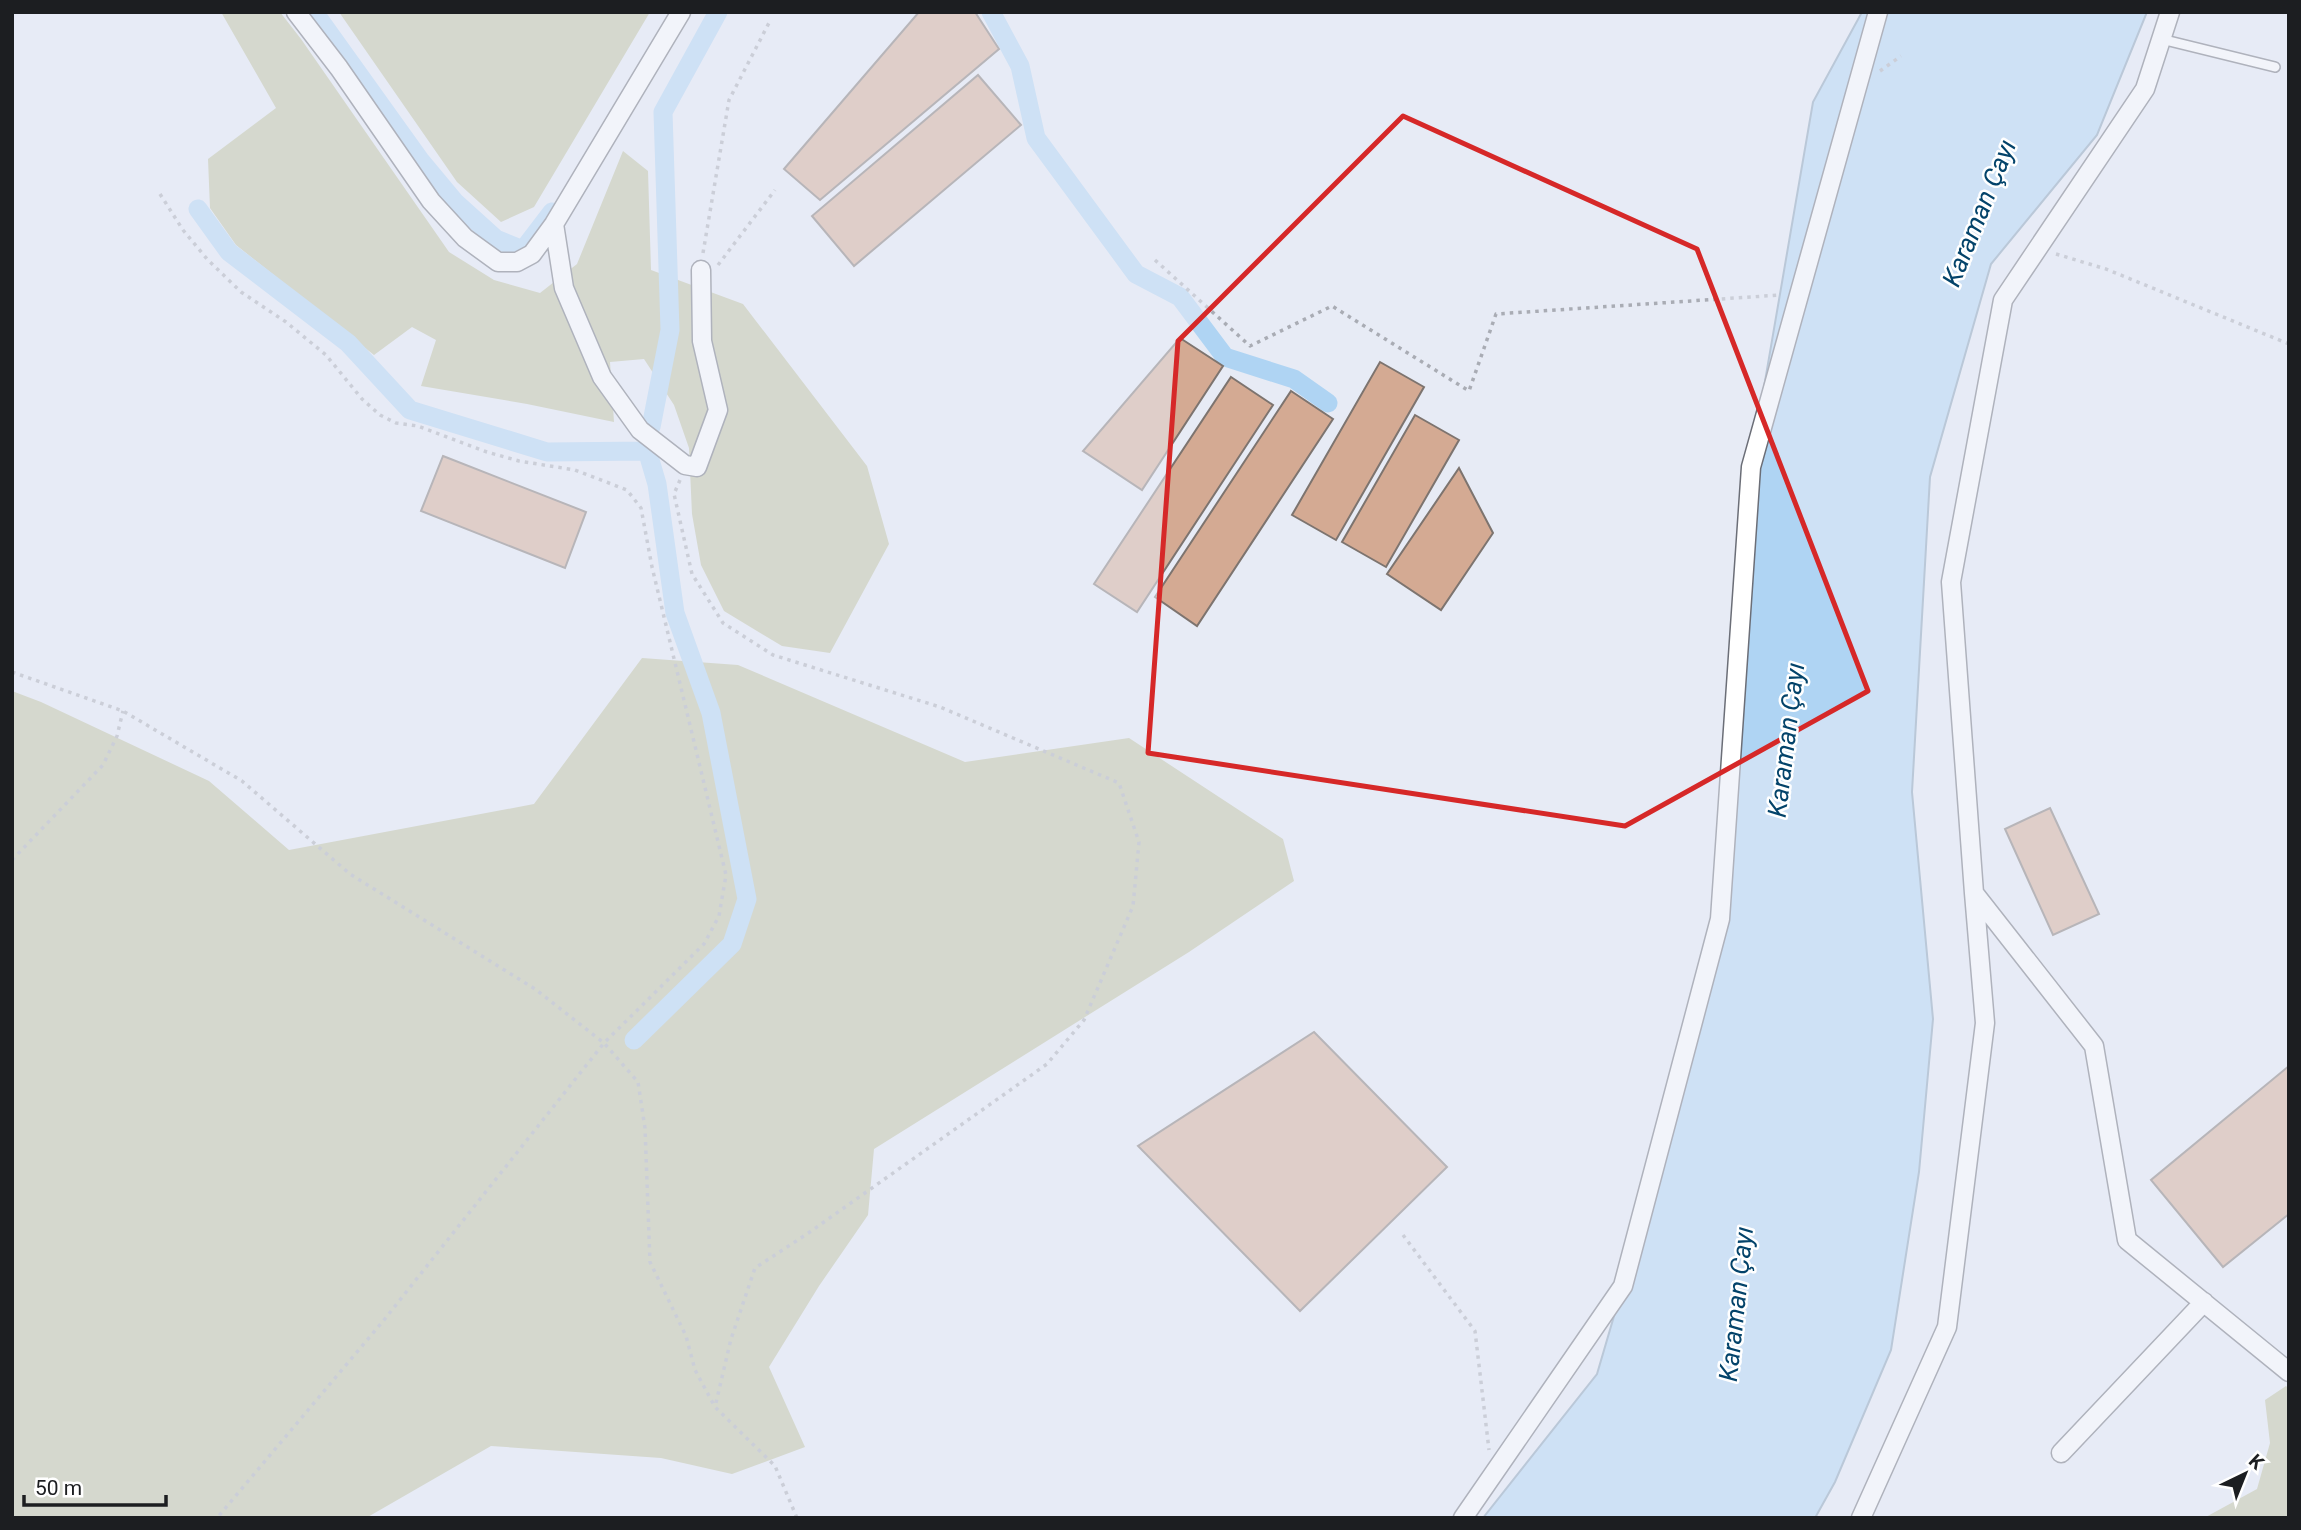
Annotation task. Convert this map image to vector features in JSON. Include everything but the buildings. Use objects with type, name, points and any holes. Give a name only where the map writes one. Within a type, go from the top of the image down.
[{"type":"street","points":[[296,12],[339,68],[431,201],[465,238],[498,262],[517,262],[532,254],[554,224],[681,12]]},
{"type":"street","points":[[1462,1518],[1623,1286],[1720,919],[1751,467],[1878,12]]},
{"type":"street","points":[[1861,1518],[1947,1327],[1985,1023],[1951,582],[2003,300],[2145,89],[2170,12]]},
{"type":"street","points":[[554,224],[564,288],[602,377],[640,430],[685,465],[697,467],[718,410],[702,341],[708,269]]},
{"type":"street","points":[[1974,893],[2094,1046],[2127,1240],[2289,1372]]},
{"type":"street","points":[[2061,1453],[2204,1302]]},
{"type":"lane","points":[[2161,39],[2275,67]]},
{"type":"path","points":[[708,269],[729,100],[771,19]]},
{"type":"path","points":[[708,269],[775,190]]},
{"type":"path","points":[[160,194],[183,230],[207,259],[241,292],[286,322],[326,355],[362,399],[380,415],[396,423],[418,426],[487,452],[519,461],[575,470],[627,490],[641,508],[652,567],[726,875],[719,916],[705,944],[604,1043],[384,1320],[217,1518]]},
{"type":"path","points":[[2037,248],[2106,269],[2289,344]]},
{"type":"path","points":[[1155,260],[1250,346],[1332,306],[1469,391],[1496,314],[1799,294]]},
{"type":"path","points":[[685,465],[674,494],[677,512],[692,573],[723,623],[773,655],[940,707],[1119,783],[1139,842],[1133,906],[1084,1020],[1047,1064],[819,1226],[755,1268],[731,1339],[715,1407]]},
{"type":"path","points":[[12,672],[123,711],[242,781],[350,874],[535,989],[604,1043],[638,1082],[645,1128],[650,1262],[687,1336],[695,1370],[715,1407],[775,1466],[797,1518]]},
{"type":"path","points":[[12,860],[103,765],[117,736],[123,711]]},
{"type":"path","points":[[1403,1235],[1475,1332],[1492,1475]]},
{"type":"highlighted area","points":[[1403,116],[1697,249],[1868,691],[1625,826],[1148,753],[1178,341]]},
{"type":"green space","points":[[221,12],[280,12],[449,252],[494,280],[540,293],[577,264],[623,151],[648,171],[651,270],[743,304],[867,466],[889,544],[830,653],[782,646],[724,611],[701,565],[692,514],[689,448],[674,405],[644,359],[610,362],[614,422],[421,386],[436,340],[412,327],[374,355],[236,245],[210,208],[208,159],[276,108]]},
{"type":"green space","points":[[339,12],[650,12],[534,207],[501,222],[457,182]]},
{"type":"green space","points":[[642,658],[738,665],[965,762],[1129,738],[1283,839],[1294,881],[1189,952],[874,1149],[868,1215],[819,1286],[769,1367],[805,1447],[732,1474],[661,1458],[491,1446],[366,1518],[12,1518],[12,691],[209,781],[289,850],[534,804]]},
{"type":"green space","points":[[2286,1386],[2289,1389],[2289,1518],[2204,1518],[2257,1489],[2270,1443],[2265,1400]]},
{"type":"water","name":"Karaman Çayı","points":[[1862,12],[2147,12],[2097,135],[1991,264],[1930,477],[1912,792],[1933,1019],[1919,1172],[1891,1350],[1835,1482],[1815,1518],[1483,1518],[1597,1374],[1717,965],[1742,515],[1813,102]]},
{"type":"waterway","points":[[314,12],[420,160],[455,202],[496,239],[523,250],[552,212]]},
{"type":"waterway","points":[[651,427],[670,330],[663,112],[718,12]]},
{"type":"waterway","points":[[991,12],[1020,66],[1036,138],[1136,274],[1180,297],[1225,357],[1294,379],[1328,403]]},
{"type":"waterway","points":[[198,209],[229,252],[348,343],[410,410],[547,452],[647,451]]},
{"type":"waterway","points":[[634,1040],[732,944],[747,899],[711,713],[675,613],[657,484],[647,450]]}]
